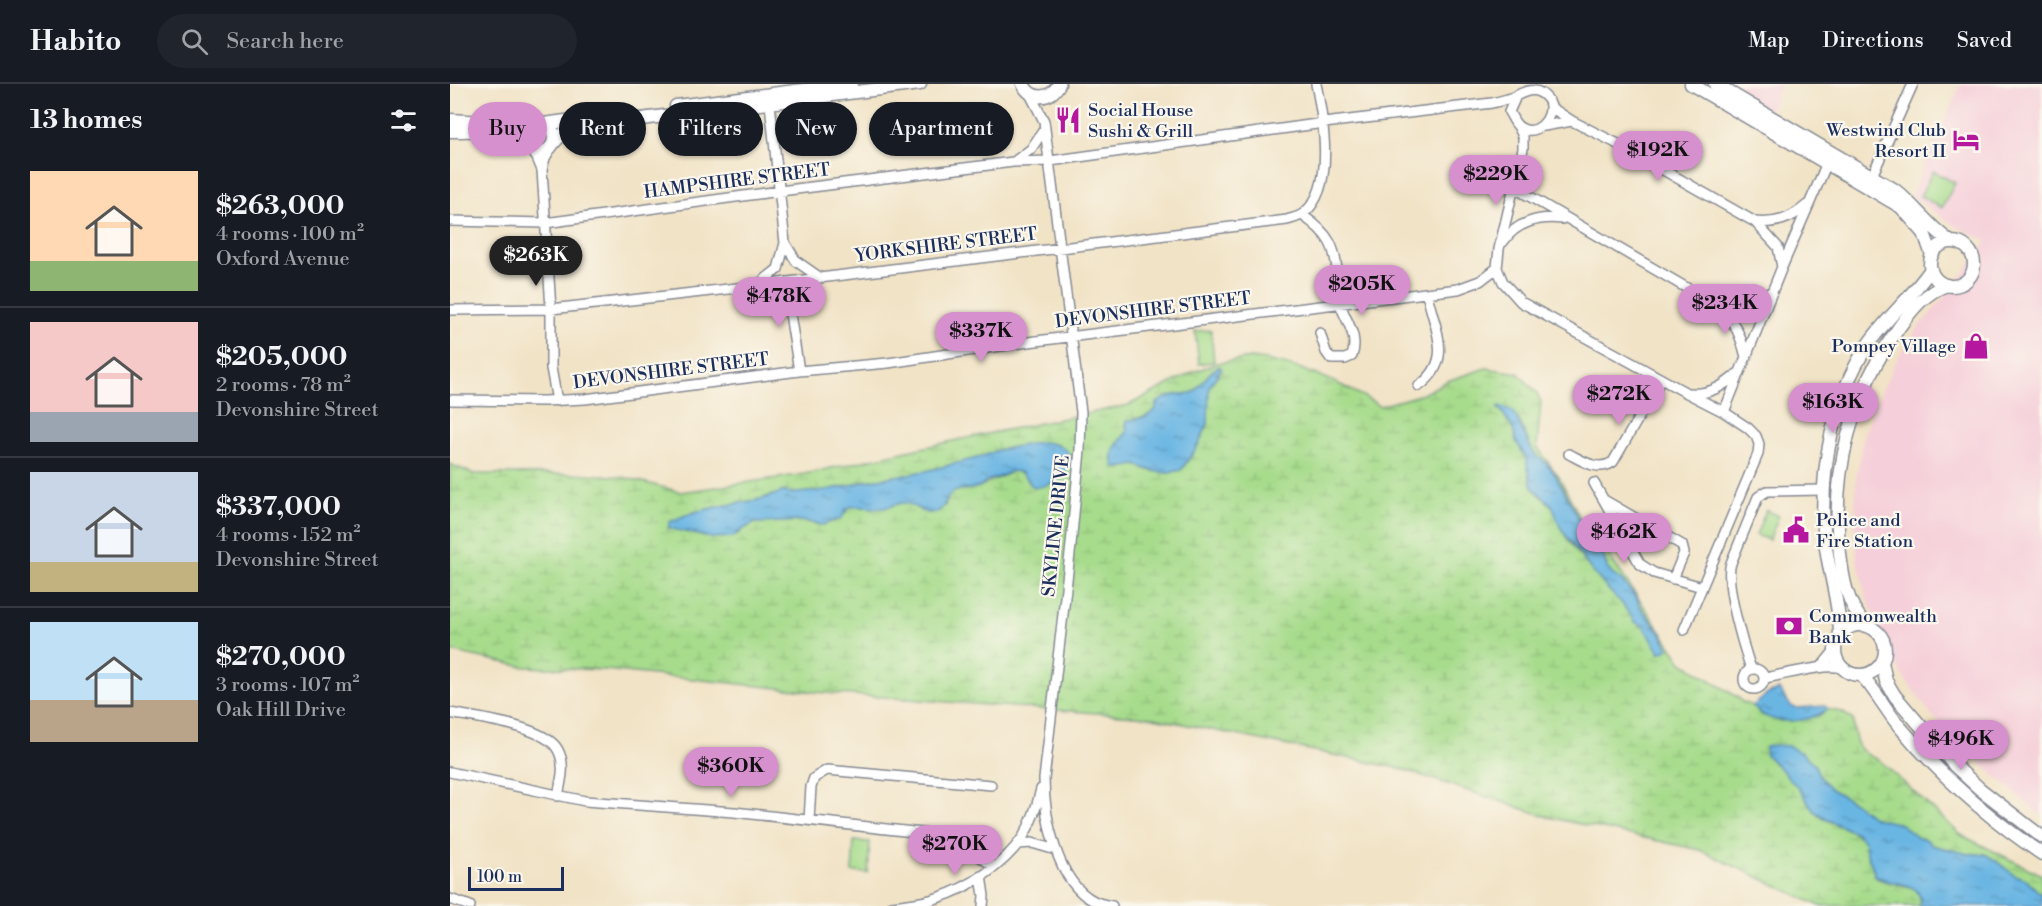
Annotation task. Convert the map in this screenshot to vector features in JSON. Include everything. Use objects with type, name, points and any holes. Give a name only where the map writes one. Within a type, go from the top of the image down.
[{"type":"main road","points":[[547,123],[851,84]]},
{"type":"main road","points":[[547,148],[566,131],[585,126],[920,84]]},
{"type":"main road","points":[[1691,84],[1902,207],[1924,233],[1932,255],[1931,269],[1935,278],[1947,285]]},
{"type":"main road","points":[[1715,84],[1872,176],[1915,206],[1938,232],[1951,242]]},
{"type":"main road","points":[[1024,88],[1043,97],[1058,86]]},
{"type":"main road","points":[[450,120],[468,121]]},
{"type":"main road","points":[[547,129],[553,132],[552,146]]},
{"type":"main road","points":[[450,131],[468,132]]},
{"type":"main road","points":[[1931,269],[1889,317],[1867,347],[1850,377],[1835,420],[1823,490],[1825,543],[1839,615],[1840,633],[1835,650],[1842,668],[1853,674],[1873,672],[1886,653],[1884,640],[1878,631],[1866,625],[1852,608],[1842,572],[1837,515],[1842,459],[1859,399],[1884,350],[1902,323],[1930,292],[1947,285],[1958,285],[1972,273],[1974,266],[1972,254],[1959,243],[1951,242],[1939,247],[1932,255]]},
{"type":"main road","points":[[1840,633],[1854,625],[1866,625]]},
{"type":"main road","points":[[1882,662],[1884,677],[1895,696],[1955,766],[1980,789],[2042,837]]},
{"type":"main road","points":[[1861,675],[1898,725],[1945,776],[2002,826],[2042,854]]},
{"type":"street","points":[[1316,84],[1324,123],[1324,155],[1318,195],[1302,215],[1316,224],[1331,242],[1337,260],[1340,303],[1351,326],[1354,348],[1352,356],[1345,359],[1331,358],[1326,352],[1320,333]]},
{"type":"street","points":[[1509,112],[1519,94],[1531,84]]},
{"type":"street","points":[[1539,84],[1552,108],[1572,121],[1614,142],[1755,222],[1778,247],[1782,267]]},
{"type":"street","points":[[1872,176],[1912,84]]},
{"type":"street","name":"SKYLINE DRIVE","points":[[1058,86],[1050,100],[1045,124],[1080,396],[1080,450],[1044,780],[1046,812],[1056,850],[1070,879],[1081,892],[1094,901],[1113,906]]},
{"type":"street","name":"SKYLINE DRIVE","points":[[1024,88],[1045,124]]},
{"type":"street","points":[[1519,94],[1534,90],[1546,97],[1550,116],[1527,138],[1523,149],[1499,249],[1497,268],[1503,282],[1521,302],[1724,412],[1753,432],[1758,440],[1759,449],[1684,630]]},
{"type":"street","name":"HAMPSHIRE STREET","points":[[450,221],[545,223],[780,191],[1013,162],[1050,161],[1324,123],[1492,103],[1519,94]]},
{"type":"street","points":[[1492,103],[1509,112],[1518,125],[1523,136],[1523,149]]},
{"type":"street","points":[[755,286],[778,269],[785,243],[770,104]]},
{"type":"street","points":[[1518,125],[1527,130],[1572,121]]},
{"type":"street","points":[[1013,162],[1031,149],[1045,124]]},
{"type":"street","points":[[552,146],[545,158],[542,170],[551,309],[551,368],[557,401]]},
{"type":"street","points":[[536,156],[542,170]]},
{"type":"street","points":[[1724,412],[1782,267],[1827,163]]},
{"type":"street","points":[[1515,188],[1716,305],[1735,324],[1746,357]]},
{"type":"street","points":[[1755,222],[1785,220],[1809,204]]},
{"type":"street","name":"YORKSHIRE STREET","points":[[450,310],[551,309],[1280,221],[1302,215]]},
{"type":"street","points":[[1499,249],[1508,235],[1517,227],[1529,222],[1553,218],[1568,219]]},
{"type":"street","points":[[785,243],[796,261],[819,277]]},
{"type":"street","name":"DEVONSHIRE STREET","points":[[450,400],[557,401],[799,371],[888,363],[1470,286],[1497,268]]},
{"type":"street","points":[[785,282],[799,371]]},
{"type":"street","points":[[1716,305],[1731,307],[1749,304],[1762,299],[1775,289]]},
{"type":"street","points":[[1419,386],[1431,378],[1439,351],[1440,337],[1429,306],[1427,292]]},
{"type":"street","points":[[1685,392],[1706,393],[1730,380],[1739,371]]},
{"type":"street","points":[[1569,454],[1597,467],[1606,467],[1613,462],[1661,379]]},
{"type":"street","points":[[1594,483],[1640,564],[1673,579],[1702,587]]},
{"type":"street","points":[[1751,669],[1732,594],[1729,573],[1731,563],[1758,497],[1772,491],[1823,490]]},
{"type":"street","points":[[1604,500],[1677,541],[1684,549],[1673,579]]},
{"type":"street","points":[[1628,544],[1638,536],[1646,524]]},
{"type":"street","points":[[1822,666],[1835,650]]},
{"type":"street","points":[[1764,678],[1822,666],[1842,668]]},
{"type":"street","points":[[1751,669],[1760,670],[1764,678],[1760,687],[1750,688],[1746,684],[1744,677],[1751,669]]},
{"type":"street","points":[[450,713],[536,731],[552,741],[558,748],[563,769],[558,796]]},
{"type":"street","points":[[809,820],[811,787],[814,778],[827,770],[991,785]]},
{"type":"street","points":[[450,772],[585,801],[809,820],[940,835],[967,847],[993,867]]},
{"type":"street","points":[[891,906],[936,899],[962,888],[993,867],[1018,844],[1033,816],[1044,780]]},
{"type":"street","points":[[1018,844],[1032,843],[1056,850]]},
{"type":"street","points":[[981,876],[983,906]]},
{"type":"street","points":[[450,898],[470,906]]},
{"type":"shaded area","points":[[1722,84],[1781,84],[1770,111]]},
{"type":"shaded area","points":[[1961,84],[2042,84],[2042,816],[1965,750],[1929,712],[1900,672],[1867,600],[1857,558],[1856,479],[1862,443],[1873,409],[1898,357],[1919,326],[1949,293],[1987,241],[1955,226],[1911,196]]},
{"type":"green space","points":[[1933,171],[1955,183],[1942,208],[1920,196]]},
{"type":"green space","points":[[1211,330],[1214,362],[1199,364],[1195,331]]},
{"type":"green space","points":[[1251,358],[1285,364],[1334,382],[1380,406],[1423,394],[1447,381],[1486,368],[1518,373],[1537,393],[1541,402],[1537,447],[1559,477],[1580,517],[1597,538],[1682,662],[1742,702],[1753,706],[1761,715],[1788,721],[1819,716],[1828,709],[1842,712],[1853,720],[1856,740],[1861,749],[1879,760],[1961,835],[2042,875],[2042,895],[2025,879],[2014,875],[1985,854],[1968,854],[1931,845],[1926,839],[1918,838],[1885,821],[1874,818],[1855,803],[1829,788],[1814,764],[1802,753],[1766,755],[1795,784],[1820,816],[1853,832],[1866,842],[1866,851],[1875,877],[1885,882],[1917,890],[1921,900],[1920,906],[1820,906],[1700,850],[1548,817],[1402,769],[1149,717],[826,693],[606,670],[525,667],[450,651],[450,464],[474,474],[586,474],[623,477],[681,492],[805,474],[1129,405],[1193,372],[1218,363]],"holes":[[[1213,370],[1220,372],[1208,387],[1208,424],[1183,468],[1169,473],[1152,471],[1136,465],[1114,466],[1114,450],[1127,432],[1126,423],[1147,416],[1156,409],[1156,404],[1164,399],[1193,393]],[[1501,410],[1519,420],[1533,452],[1549,466],[1581,523],[1597,540],[1607,568],[1636,597],[1641,608],[1665,640],[1660,652],[1643,626],[1635,622],[1621,602],[1603,584],[1570,543],[1560,527],[1555,509],[1534,489],[1526,458],[1516,441],[1513,429]],[[1042,442],[1054,444],[1061,479],[1046,485],[1034,485],[1030,484],[1023,475],[1012,471],[981,486],[955,491],[948,497],[945,506],[928,513],[903,503],[883,508],[850,507],[840,519],[819,525],[804,521],[755,523],[738,534],[705,537],[669,528],[670,522],[701,510],[756,500],[783,492],[829,489],[926,471],[981,457],[998,450]]]},
{"type":"green space","points":[[1766,510],[1779,516],[1769,540],[1756,535]]},
{"type":"green space","points":[[854,841],[870,842],[868,873],[852,872]]},
{"type":"water","points":[[1218,367],[1221,369],[1209,387],[1208,424],[1197,447],[1181,470],[1169,473],[1153,471],[1136,465],[1114,467],[1114,451],[1127,432],[1126,421],[1146,417],[1156,409],[1156,404],[1164,399],[1193,393]]},
{"type":"water","points":[[1499,406],[1513,411],[1533,452],[1549,466],[1581,523],[1597,540],[1607,568],[1636,597],[1641,608],[1660,632],[1668,646],[1667,651],[1660,652],[1643,626],[1635,622],[1621,602],[1592,571],[1560,527],[1552,505],[1534,489],[1526,458],[1516,441],[1513,429],[1498,409]]},
{"type":"water","points":[[1042,442],[1057,445],[1066,450],[1070,457],[1070,464],[1066,472],[1059,479],[1034,488],[1021,472],[1012,471],[987,481],[979,487],[952,493],[942,509],[935,512],[927,513],[905,503],[882,508],[858,506],[850,507],[842,518],[823,525],[804,521],[755,523],[733,537],[712,538],[669,528],[670,522],[701,510],[783,492],[829,489],[926,471],[981,457],[998,450]]},
{"type":"water","points":[[1779,690],[1791,706],[1796,708],[1825,706],[1828,709],[1810,718],[1789,721],[1769,717],[1760,713],[1753,706],[1768,694]]},
{"type":"water","points":[[1788,746],[1802,753],[1814,764],[1829,788],[1855,803],[1874,818],[1901,824],[1918,838],[1926,839],[1931,845],[1968,854],[1985,854],[1995,860],[2014,875],[2025,879],[2042,895],[2042,906],[1920,906],[1920,897],[1911,887],[1875,876],[1865,842],[1857,833],[1815,812],[1797,786],[1766,755],[1765,747]]},
{"type":"place","name":"Social House Sushi & Grill","points":[[1068,120]]},
{"type":"place","name":"Westwind Club Resort II","points":[[1966,140]]},
{"type":"place","name":"Pompey Village","points":[[1976,346]]},
{"type":"place","name":"Police and Fire Station","points":[[1796,530]]},
{"type":"place","name":"Commonwealth Bank","points":[[1789,626]]}]
